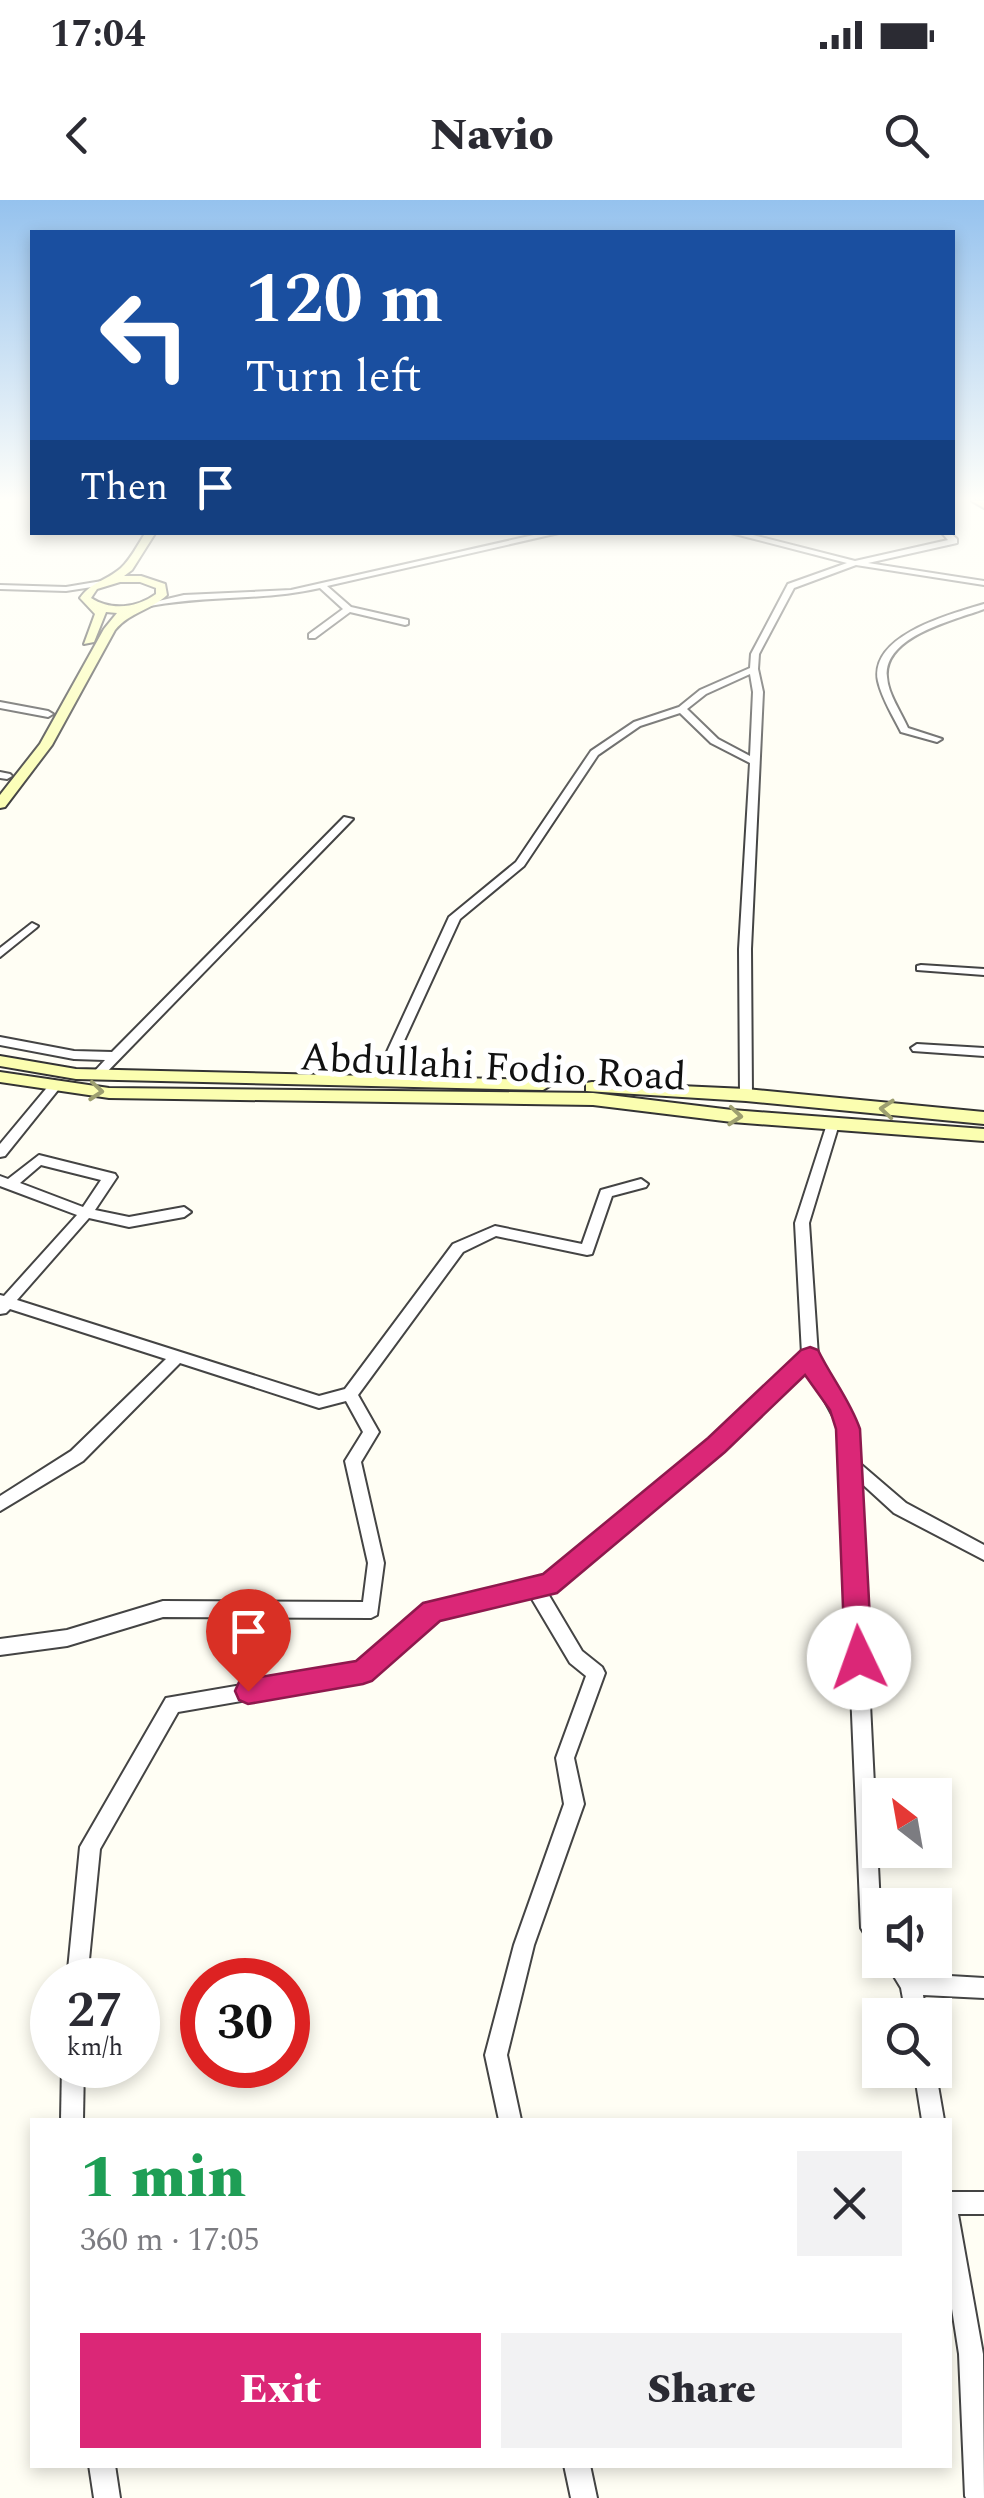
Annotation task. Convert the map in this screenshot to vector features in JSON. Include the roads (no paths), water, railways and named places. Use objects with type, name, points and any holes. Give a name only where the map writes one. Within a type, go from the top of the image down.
[{"type":"main road","points":[[2,778],[48,714],[99,622],[101,613],[96,608]]},
{"type":"main road","points":[[106,608],[133,608]]},
{"type":"main road","points":[[0,804],[46,745],[110,629],[121,616],[136,608]]},
{"type":"main road","name":"Abdullahi Fodio Road","points":[[0,1061],[98,1074],[380,1080],[746,1096],[984,1118]]},
{"type":"main road","name":"Abdullahi Fodio Road","points":[[0,1077],[108,1093],[593,1100],[984,1135]]},
{"type":"street","points":[[746,1096],[745,948],[758,692],[754,669],[756,654],[780,608]]},
{"type":"street","points":[[937,739],[904,730],[882,677],[884,657],[901,639],[978,608]]},
{"type":"street","points":[[312,636],[348,609],[405,622]]},
{"type":"street","points":[[380,1080],[454,917],[520,864],[594,753],[637,724],[682,709],[703,692],[754,669]]},
{"type":"street","points":[[0,706],[48,714]]},
{"type":"street","points":[[682,709],[699,732],[730,752],[756,762]]},
{"type":"street","points":[[98,1074],[348,819]]},
{"type":"street","points":[[0,954],[32,926]]},
{"type":"street","points":[[921,968],[984,972]]},
{"type":"street","points":[[0,1041],[74,1055],[115,1056]]},
{"type":"street","points":[[918,1048],[984,1052]]},
{"type":"street","points":[[0,1153],[54,1087]]},
{"type":"street","points":[[834,1124],[802,1223],[810,1356],[816,1374],[841,1407],[848,1429],[869,1888]]},
{"type":"street","points":[[5,1183],[40,1160],[110,1177],[86,1213],[2,1304],[319,1402],[350,1394],[458,1248],[495,1232],[587,1250],[606,1193],[641,1184]]},
{"type":"street","points":[[5,1183],[86,1213],[130,1222],[184,1212]]},
{"type":"street","points":[[0,1504],[77,1456],[178,1356]]},
{"type":"street","points":[[79,1958],[90,1846],[172,1704],[363,1672],[432,1611],[532,1585],[548,1585],[717,1445],[810,1356]]},
{"type":"street","points":[[0,1647],[67,1638],[163,1609],[371,1610],[376,1563],[354,1461],[370,1432],[350,1394]]},
{"type":"street","points":[[850,1464],[900,1508],[984,1553]]},
{"type":"street","points":[[510,2118],[496,2055],[524,1945],[574,1804],[565,1758],[596,1673],[576,1657],[532,1585]]},
{"type":"street","points":[[907,1978],[913,1998]]},
{"type":"street","points":[[911,1984],[984,1988]]},
{"type":"street","points":[[72,2118],[73,2088]]},
{"type":"street","points":[[928,2088],[933,2118]]},
{"type":"street","points":[[952,2203],[984,2203]]},
{"type":"street","points":[[952,2231],[978,2354],[978,2496]]},
{"type":"street","points":[[102,2468],[106,2498]]},
{"type":"street","points":[[579,2468],[584,2498]]}]
